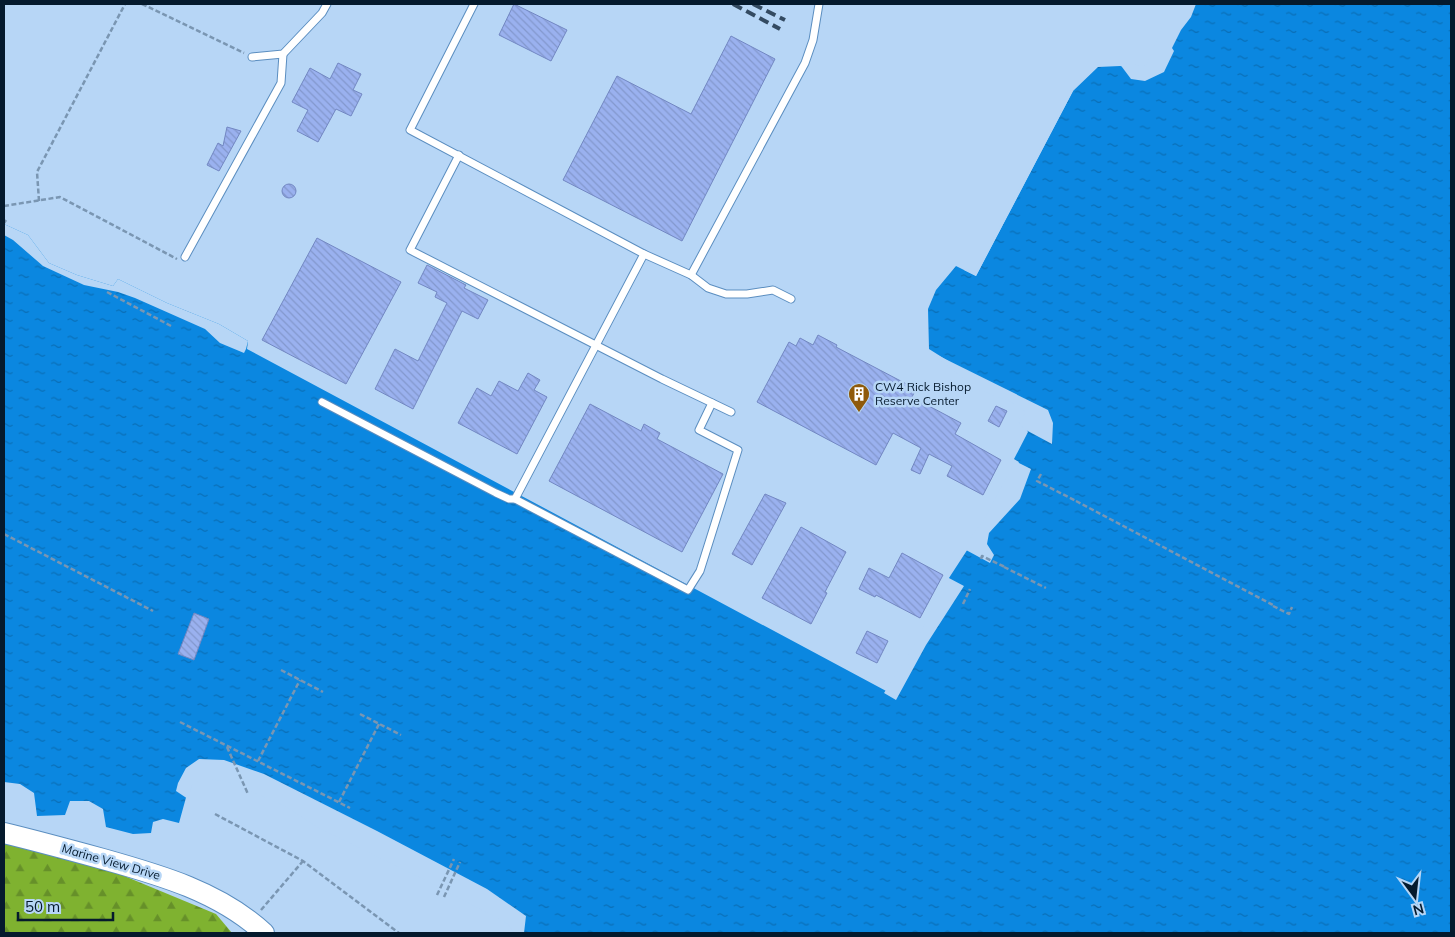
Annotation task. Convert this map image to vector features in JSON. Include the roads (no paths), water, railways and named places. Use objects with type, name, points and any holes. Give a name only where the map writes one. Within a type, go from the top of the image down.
[{"type":"main road","name":"Marine View Drive","points":[[4,833],[142,870],[198,890],[257,928]]},
{"type":"lane","points":[[185,257],[281,82],[283,54],[322,13],[327,4]]},
{"type":"lane","points":[[474,4],[410,130],[644,254],[691,275],[708,288],[726,294],[747,294],[773,290],[791,299]]},
{"type":"lane","points":[[691,275],[805,63],[813,40],[820,4]]},
{"type":"lane","points":[[252,57],[283,54]]},
{"type":"lane","points":[[459,156],[410,250],[732,412]]},
{"type":"lane","points":[[515,499],[644,254]]},
{"type":"lane","points":[[322,402],[496,493],[515,499],[688,590],[700,571],[738,450],[699,430],[712,403]]},
{"type":"water","points":[[1175,4],[1451,4],[1451,933],[516,933],[510,922],[285,803],[228,780],[200,777],[190,783],[179,823],[163,819],[153,822],[151,833],[133,834],[106,827],[103,809],[89,801],[70,801],[65,815],[37,816],[34,793],[20,784],[4,782],[4,224],[28,235],[49,263],[77,275],[113,286],[118,279],[167,303],[219,324],[248,341],[247,349],[888,692],[918,645],[947,581],[988,518],[1019,462],[1014,459],[1028,432],[1021,421],[1029,412],[929,349],[928,309],[936,290],[956,266],[976,276],[1073,91],[1098,67],[1120,66],[1148,69]]},
{"type":"railway","points":[[733,4],[780,29]]},
{"type":"railway","points":[[753,4],[785,20]]},
{"type":"place","name":"CW4 Rick Bishop Reserve Center","points":[[859,413]]}]
